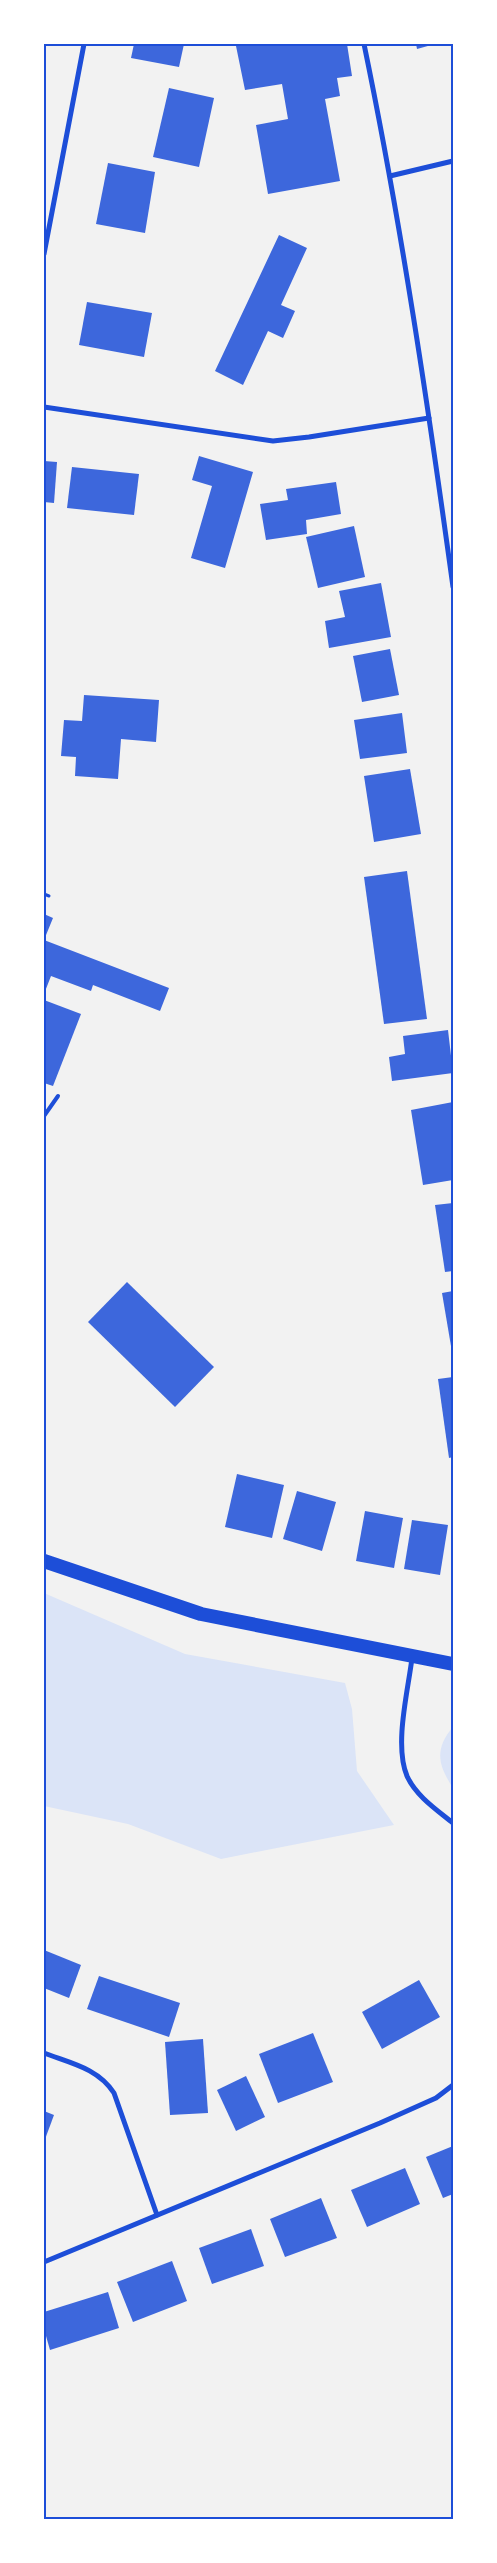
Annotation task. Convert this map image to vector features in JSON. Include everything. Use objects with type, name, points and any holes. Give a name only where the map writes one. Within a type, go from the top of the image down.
[{"type":"highway","points":[[44,1561],[201,1614],[453,1664]]},
{"type":"street","points":[[44,254],[84,44]]},
{"type":"street","points":[[364,44],[390,176],[430,418],[453,586]]},
{"type":"street","points":[[390,176],[453,162]]},
{"type":"street","points":[[44,407],[273,440],[309,437],[430,418]]},
{"type":"street","points":[[412,1657],[402,1752],[408,1777],[423,1798],[453,1823]]},
{"type":"street","points":[[44,2053],[90,2070],[106,2081],[114,2093],[157,2215]]},
{"type":"street","points":[[44,2262],[380,2123],[436,2098],[453,2085]]},
{"type":"lane","points":[[44,1116],[58,1096]]},
{"type":"path","points":[[44,894],[49,896]]},
{"type":"shaded area","points":[[44,1593],[185,1654],[345,1683],[352,1709],[357,1771],[394,1825],[221,1859],[128,1824],[44,1806]]},
{"type":"shaded area","points":[[453,1727],[453,1788],[444,1772],[440,1757],[443,1743]]},
{"type":"building","points":[[134,44],[184,44],[179,67],[131,58]]},
{"type":"building","points":[[251,44],[347,44],[352,76],[337,78],[340,96],[325,99],[340,181],[268,194],[256,125],[288,119],[282,84],[245,90],[236,46]]},
{"type":"building","points":[[416,44],[435,44],[417,49]]},
{"type":"building","points":[[169,88],[214,98],[199,167],[153,157]]},
{"type":"building","points":[[108,163],[155,172],[145,233],[96,224]]},
{"type":"building","points":[[279,235],[307,248],[281,305],[295,311],[283,338],[268,331],[243,385],[215,371]]},
{"type":"building","points":[[87,302],[152,313],[144,357],[79,345]]},
{"type":"building","points":[[199,456],[253,472],[225,568],[191,558],[212,486],[192,480]]},
{"type":"building","points":[[44,461],[57,462],[54,503],[44,502]]},
{"type":"building","points":[[72,467],[139,474],[134,515],[67,508]]},
{"type":"building","points":[[336,482],[341,514],[306,520],[307,534],[266,540],[260,504],[288,500],[286,489]]},
{"type":"building","points":[[354,526],[365,577],[318,588],[306,537]]},
{"type":"building","points":[[381,583],[391,637],[329,648],[325,621],[345,617],[339,591]]},
{"type":"building","points":[[390,649],[399,695],[362,702],[353,656]]},
{"type":"building","points":[[84,695],[159,700],[156,742],[121,739],[118,779],[75,776],[76,757],[61,756],[64,720],[82,721]]},
{"type":"building","points":[[402,713],[407,753],[360,759],[354,720]]},
{"type":"building","points":[[410,769],[421,834],[374,842],[364,776]]},
{"type":"building","points":[[407,871],[427,1019],[384,1024],[364,877]]},
{"type":"building","points":[[44,914],[53,918],[44,940]]},
{"type":"building","points":[[44,940],[169,988],[160,1011],[93,985],[91,991],[51,976],[44,994]]},
{"type":"building","points":[[44,1000],[81,1014],[53,1086],[44,1083]]},
{"type":"building","points":[[448,1030],[453,1073],[392,1081],[389,1057],[405,1054],[403,1036]]},
{"type":"building","points":[[453,1102],[453,1180],[423,1185],[411,1110]]},
{"type":"building","points":[[453,1203],[453,1271],[445,1272],[435,1205]]},
{"type":"building","points":[[127,1282],[214,1367],[175,1407],[88,1322]]},
{"type":"building","points":[[453,1291],[453,1352],[452,1352],[442,1293]]},
{"type":"building","points":[[453,1377],[453,1457],[449,1458],[438,1379]]},
{"type":"building","points":[[237,1474],[284,1485],[272,1538],[225,1527]]},
{"type":"building","points":[[297,1491],[336,1502],[322,1551],[283,1539]]},
{"type":"building","points":[[365,1511],[403,1518],[394,1568],[356,1561]]},
{"type":"building","points":[[412,1520],[448,1525],[440,1575],[404,1569]]},
{"type":"building","points":[[44,1950],[81,1965],[69,1998],[44,1988]]},
{"type":"building","points":[[99,1976],[180,2003],[169,2037],[87,2009]]},
{"type":"building","points":[[419,1980],[440,2017],[382,2049],[362,2012]]},
{"type":"building","points":[[313,2033],[333,2082],[278,2103],[259,2054]]},
{"type":"building","points":[[203,2039],[208,2113],[170,2115],[165,2042]]},
{"type":"building","points":[[246,2076],[265,2117],[236,2131],[217,2090]]},
{"type":"building","points":[[44,2111],[54,2115],[44,2142]]},
{"type":"building","points":[[453,2146],[453,2194],[443,2198],[426,2157]]},
{"type":"building","points":[[405,2168],[420,2204],[367,2227],[351,2190]]},
{"type":"building","points":[[321,2198],[337,2238],[285,2257],[270,2219]]},
{"type":"building","points":[[251,2229],[264,2266],[212,2284],[199,2248]]},
{"type":"building","points":[[172,2261],[187,2301],[133,2322],[117,2282]]},
{"type":"building","points":[[108,2292],[119,2328],[50,2350],[44,2329],[44,2312]]}]
